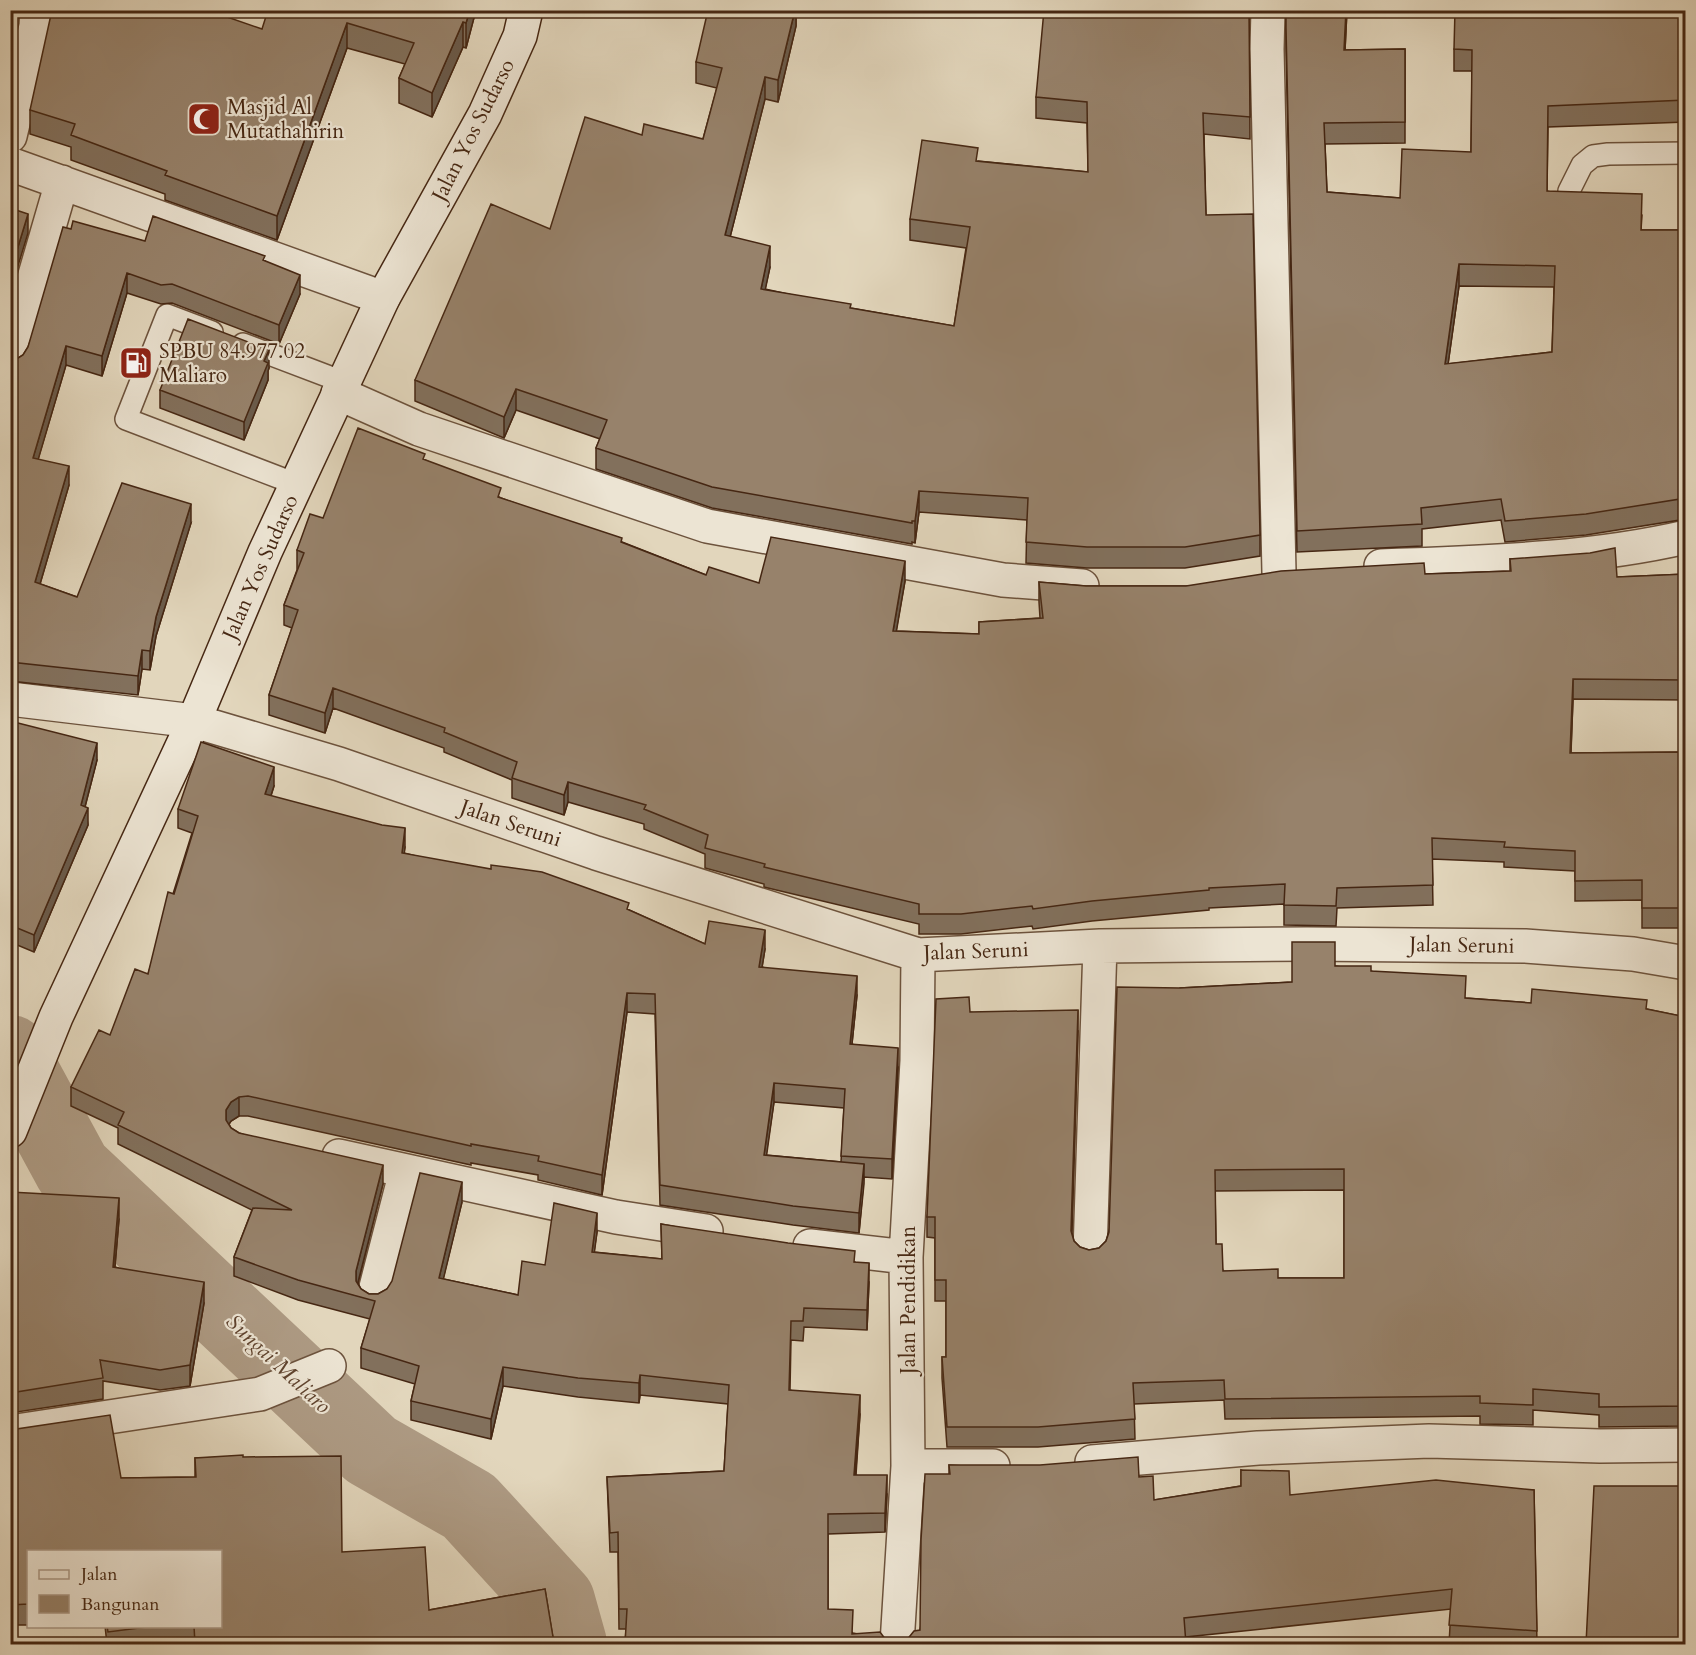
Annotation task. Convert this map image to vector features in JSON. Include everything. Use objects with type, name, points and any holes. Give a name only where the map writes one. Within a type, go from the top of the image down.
[{"type":"street","points":[[10,136],[36,26],[37,10]]},
{"type":"street","name":"Jalan Yos Sudarso","points":[[10,1131],[56,1017],[194,721],[296,484],[383,298],[485,114],[520,36],[526,10]]},
{"type":"street","points":[[1268,10],[1279,572]]},
{"type":"street","points":[[10,164],[383,298]]},
{"type":"street","points":[[10,361],[62,183]]},
{"type":"street","points":[[341,388],[419,429],[707,526],[1003,580],[1108,586]]},
{"type":"street","points":[[1346,567],[1506,561],[1588,554],[1686,537]]},
{"type":"street","points":[[1245,578],[1279,572],[1313,570]]},
{"type":"street","name":"Jalan Seruni","points":[[10,699],[194,721],[339,764],[596,853],[918,955],[1100,946],[1307,944],[1525,946],[1633,954],[1686,963]]},
{"type":"street","points":[[1090,1252],[1100,946]]},
{"type":"street","name":"Jalan Pendidikan","points":[[897,1644],[908,1466],[906,1257],[917,1061],[918,955]]},
{"type":"street","points":[[313,1150],[616,1217],[733,1235]]},
{"type":"street","points":[[374,1295],[406,1171]]},
{"type":"street","points":[[780,1243],[906,1257]]},
{"type":"street","points":[[10,1432],[260,1394],[329,1366]]},
{"type":"street","points":[[1062,1464],[1258,1448],[1429,1441],[1686,1446]]},
{"type":"street","points":[[908,1466],[1027,1466]]},
{"type":"lane","points":[[1569,192],[1582,165],[1593,156],[1686,153]]},
{"type":"lane","points":[[296,484],[126,419],[167,315],[341,388]]},
{"type":"building","name":"Masjid Al Mutathahirin","points":[[52,10],[207,10],[262,29],[268,10],[470,10],[432,93],[399,78],[414,43],[347,23],[277,216],[165,175],[167,171],[71,135],[75,124],[30,110]]},
{"type":"building","points":[[708,10],[795,10],[778,80],[765,77],[725,235],[770,246],[761,289],[851,304],[850,308],[954,326],[970,227],[910,219],[922,140],[978,148],[976,161],[1088,172],[1087,102],[1036,97],[1044,10],[1249,10],[1250,117],[1203,113],[1206,215],[1253,214],[1260,535],[1185,547],[1087,547],[1026,542],[1028,498],[919,491],[915,521],[912,523],[712,487],[596,448],[607,420],[516,389],[504,417],[415,380],[491,204],[550,229],[585,117],[642,135],[644,124],[703,139],[722,68],[696,62]]},
{"type":"building","points":[[1286,10],[1346,10],[1344,50],[1405,49],[1405,122],[1324,123],[1327,192],[1400,198],[1402,149],[1471,152],[1472,50],[1454,49],[1455,10],[1551,10],[1551,18],[1686,13],[1686,100],[1548,106],[1547,191],[1642,194],[1641,230],[1686,230],[1686,498],[1586,514],[1505,521],[1501,499],[1421,508],[1422,524],[1297,531]],"holes":[[[1459,264],[1555,266],[1552,352],[1445,364]]]},
{"type":"building","points":[[10,13],[14,14],[10,28]]},
{"type":"building","points":[[10,208],[28,214],[10,273]]},
{"type":"building","points":[[153,216],[265,256],[263,260],[300,275],[279,325],[172,284],[161,285],[127,273],[102,356],[66,346],[33,458],[69,466],[35,582],[77,597],[122,483],[191,504],[156,617],[150,651],[142,650],[138,676],[10,662],[10,360],[23,355],[28,347],[63,227],[71,229],[73,221],[145,241]]},
{"type":"building","points":[[188,319],[269,350],[264,361],[268,363],[244,422],[160,390]]},
{"type":"building","points":[[358,428],[425,454],[423,459],[501,488],[498,497],[622,538],[621,542],[706,575],[709,567],[759,583],[771,537],[905,561],[893,631],[979,634],[979,622],[1043,618],[1039,582],[1086,586],[1186,586],[1281,571],[1424,563],[1425,574],[1511,571],[1510,559],[1590,553],[1615,548],[1617,577],[1686,574],[1686,680],[1573,679],[1570,753],[1686,752],[1686,908],[1642,908],[1642,880],[1575,881],[1575,851],[1504,847],[1505,842],[1432,838],[1433,885],[1337,888],[1336,906],[1284,905],[1285,884],[1209,888],[1209,890],[1033,909],[1032,906],[961,914],[919,914],[919,904],[764,867],[765,864],[705,848],[708,835],[644,809],[646,805],[568,782],[564,795],[512,778],[517,762],[444,732],[445,728],[333,688],[325,713],[269,695],[298,610],[284,605],[304,553],[297,550],[310,514],[323,518]]},
{"type":"building","points":[[10,721],[97,743],[81,805],[88,808],[34,935],[10,925]]},
{"type":"building","points":[[201,742],[274,767],[265,794],[382,825],[405,828],[402,853],[491,869],[491,865],[542,872],[629,903],[627,909],[705,944],[709,921],[765,930],[759,967],[857,976],[850,1044],[898,1048],[892,1159],[841,1156],[845,1089],[774,1083],[764,1155],[864,1164],[859,1213],[793,1206],[660,1185],[655,994],[627,993],[602,1175],[538,1161],[539,1156],[471,1144],[471,1146],[248,1096],[239,1097],[231,1102],[226,1110],[226,1120],[231,1128],[239,1133],[383,1165],[356,1271],[356,1281],[361,1289],[369,1294],[378,1294],[387,1289],[392,1281],[420,1173],[462,1182],[439,1278],[518,1295],[522,1261],[545,1265],[554,1203],[597,1213],[592,1252],[662,1259],[661,1224],[855,1251],[854,1262],[869,1263],[867,1310],[804,1308],[803,1321],[791,1321],[789,1390],[860,1395],[854,1475],[887,1475],[885,1513],[828,1514],[828,1609],[853,1610],[852,1634],[880,1632],[886,1640],[895,1643],[906,1641],[914,1631],[920,1630],[921,1540],[925,1474],[950,1474],[949,1465],[1040,1465],[1138,1457],[1139,1477],[1153,1476],[1154,1500],[1241,1486],[1241,1470],[1289,1471],[1290,1495],[1436,1480],[1534,1490],[1537,1631],[1449,1625],[1452,1589],[1184,1618],[1186,1644],[625,1644],[627,1609],[619,1609],[618,1532],[610,1533],[607,1477],[724,1471],[729,1385],[640,1375],[639,1383],[578,1378],[503,1367],[491,1419],[411,1401],[419,1366],[361,1348],[375,1301],[298,1280],[234,1257],[253,1208],[292,1210],[118,1125],[124,1112],[71,1087],[99,1030],[110,1035],[135,969],[148,974],[168,892],[174,894],[198,816],[178,809]]},
{"type":"building","points":[[1292,942],[1335,942],[1335,966],[1371,966],[1371,971],[1466,976],[1465,998],[1531,1003],[1532,989],[1647,1000],[1646,1009],[1686,1017],[1686,1406],[1599,1407],[1599,1394],[1533,1389],[1533,1405],[1480,1403],[1480,1396],[1225,1399],[1224,1380],[1133,1383],[1135,1419],[1038,1427],[947,1427],[942,1357],[946,1357],[946,1280],[935,1280],[935,1217],[927,1217],[936,999],[969,997],[970,1012],[1078,1010],[1071,1231],[1074,1241],[1080,1247],[1089,1250],[1099,1248],[1106,1241],[1109,1232],[1117,987],[1180,988],[1292,982]],"holes":[[[1344,1169],[1344,1278],[1278,1278],[1278,1269],[1223,1271],[1222,1244],[1216,1244],[1215,1170]]]},
{"type":"building","points":[[10,1192],[119,1198],[113,1267],[204,1282],[190,1365],[160,1370],[100,1360],[103,1378],[10,1393]]},
{"type":"building","points":[[110,1415],[121,1478],[196,1477],[195,1458],[243,1455],[243,1457],[341,1456],[342,1552],[425,1547],[429,1610],[545,1589],[554,1643],[195,1644],[194,1628],[222,1628],[222,1550],[27,1550],[27,1604],[10,1605],[10,1430]]},
{"type":"building","points":[[1594,1486],[1686,1486],[1686,1644],[1586,1644]]},
{"type":"building","points":[[107,1628],[139,1628],[108,1632]]},
{"type":"waterway","name":"Sungai Maliaro","points":[[10,1054],[73,1170],[371,1450],[469,1506],[556,1601],[568,1644]]},
{"type":"place","name":"Masjid Al Mutathahirin","points":[[204,119]]},
{"type":"place","name":"SPBU 84.977.02 Maliaro","points":[[136,363]]}]
